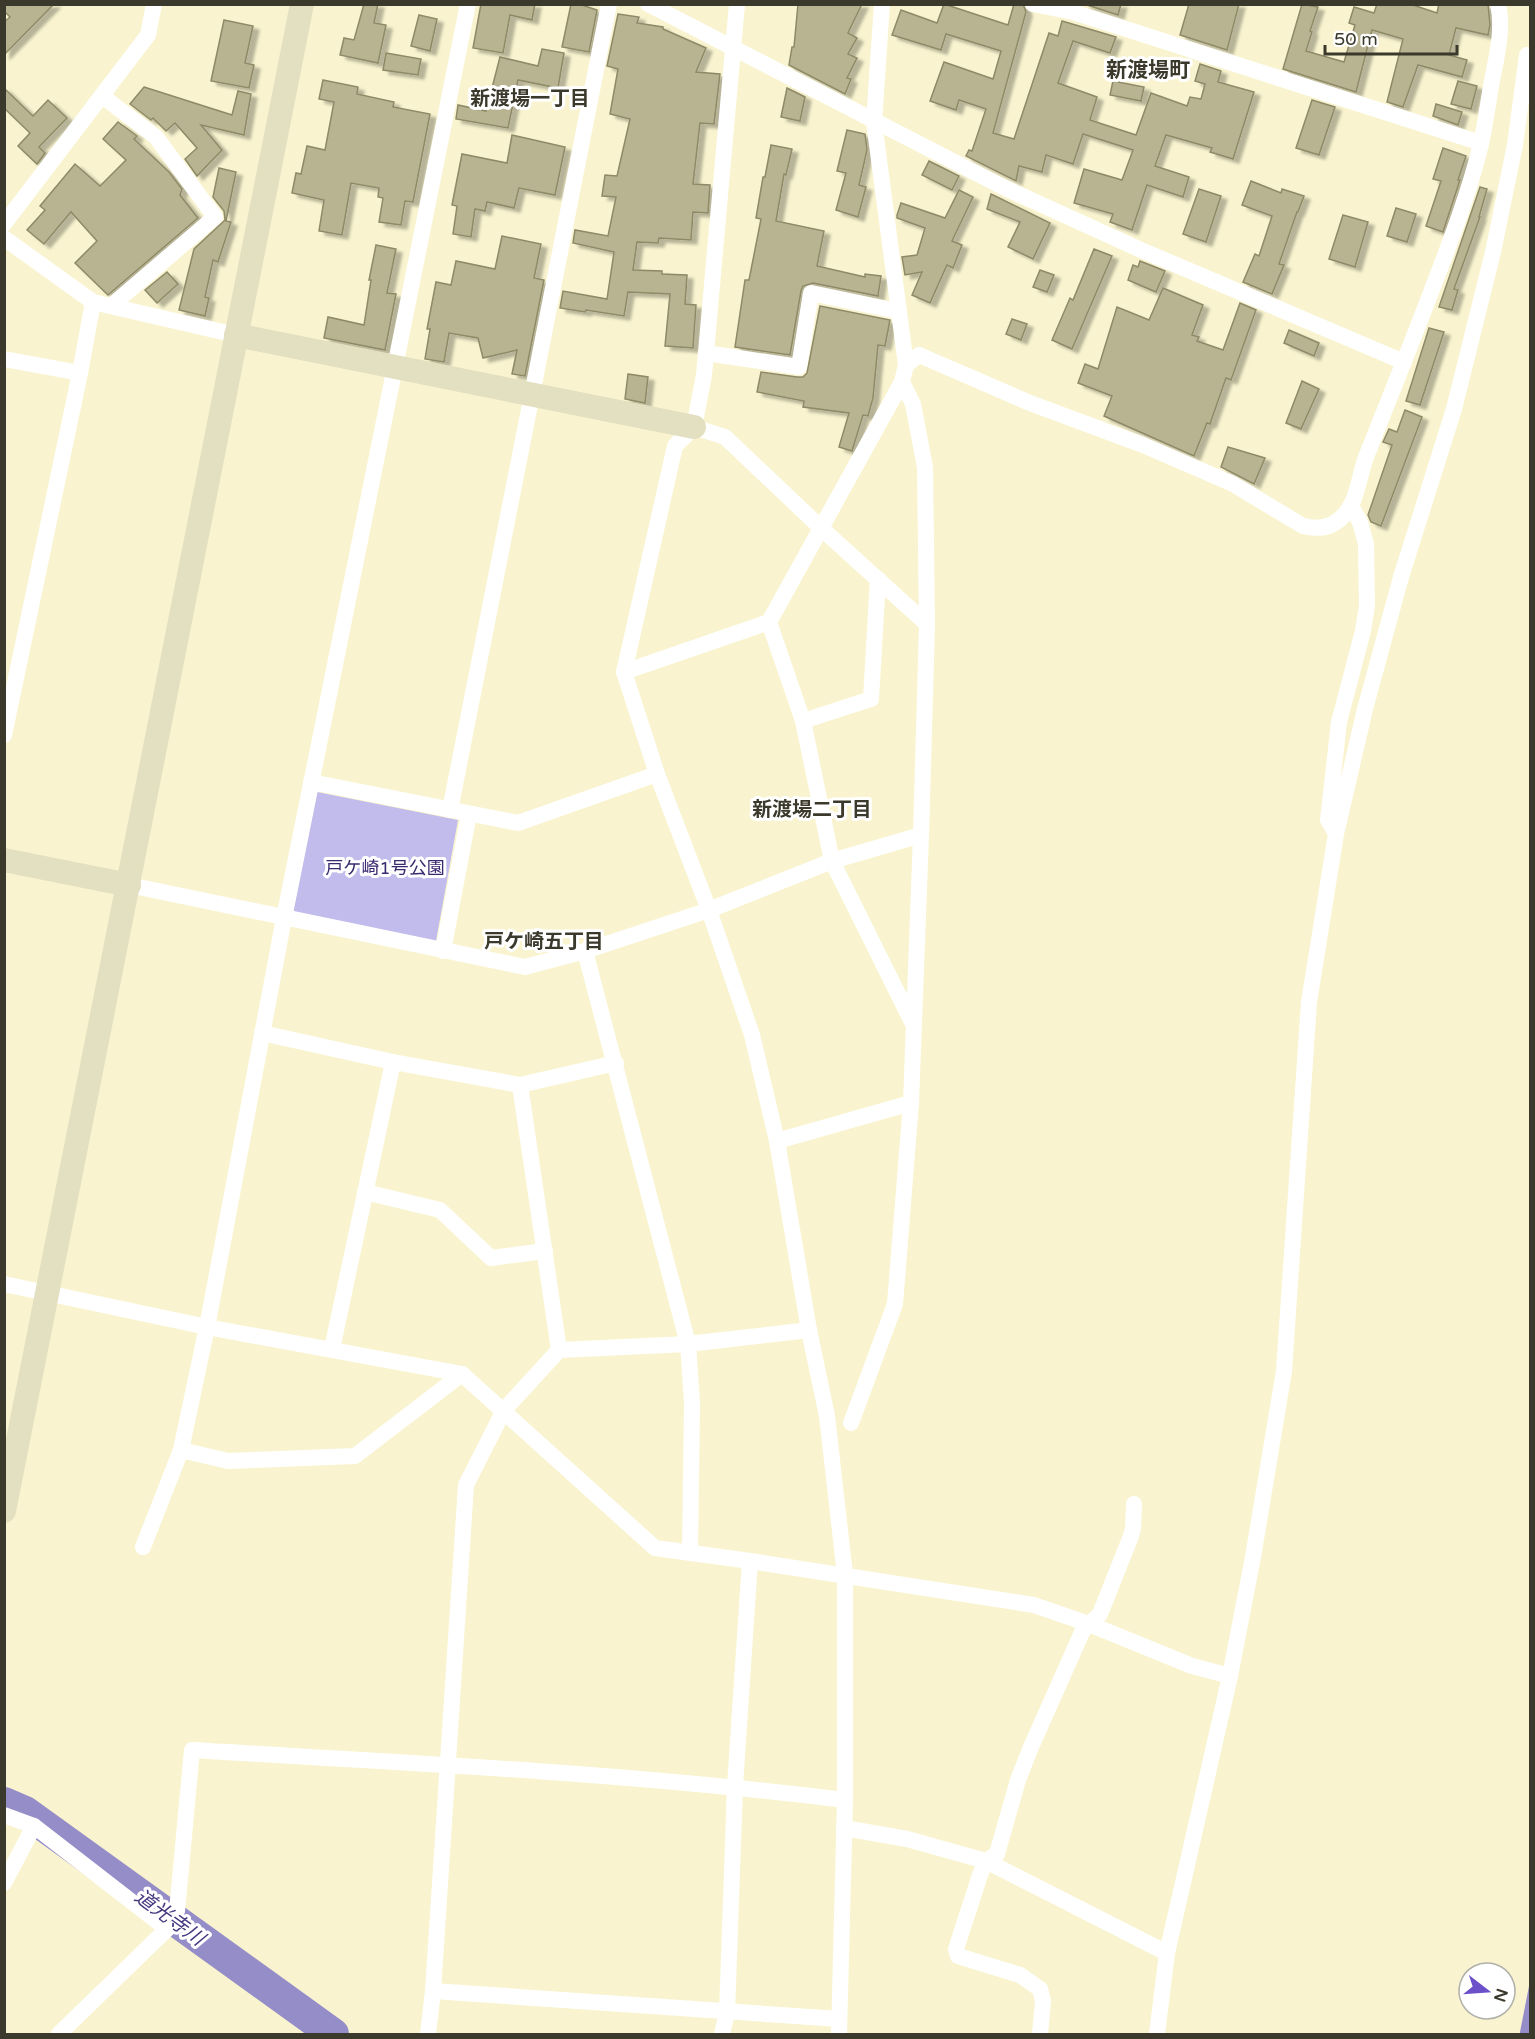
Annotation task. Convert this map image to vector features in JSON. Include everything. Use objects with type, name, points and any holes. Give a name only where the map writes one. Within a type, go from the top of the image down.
[{"type":"street","points":[[4,224],[148,35],[154,4]]},
{"type":"street","points":[[4,1510],[302,4]]},
{"type":"street","points":[[143,1546],[181,1450],[207,1327],[310,782],[468,4]]},
{"type":"street","points":[[450,810],[609,4]]},
{"type":"street","points":[[648,4],[1003,187],[1142,250],[1404,362]]},
{"type":"street","points":[[433,1991],[727,2013],[839,2027],[845,1800],[845,1575],[827,1416],[809,1330],[777,1141],[752,1035],[709,910],[657,774],[624,672],[675,446],[694,427],[704,375],[737,4]]},
{"type":"street","points":[[624,672],[769,622],[902,382],[906,365],[897,311],[874,122],[882,4]]},
{"type":"street","points":[[1034,4],[1073,12],[1481,143]]},
{"type":"street","points":[[906,365],[919,355],[1030,403],[1143,445],[1233,484],[1303,525],[1315,529],[1326,528],[1334,524],[1351,506],[1361,467],[1450,242],[1481,143],[1499,44],[1501,26],[1498,4]]},
{"type":"street","points":[[1157,2034],[1167,1953],[1230,1676],[1253,1557],[1284,1371],[1309,1002],[1336,834],[1368,698],[1401,577],[1454,409],[1490,263],[1515,145],[1527,55]]},
{"type":"street","points":[[102,96],[156,137],[215,217],[111,306]]},
{"type":"street","points":[[4,237],[93,302],[236,335],[534,393],[694,427],[725,437],[927,624]]},
{"type":"street","points":[[706,353],[799,367],[811,293],[897,311]]},
{"type":"street","points":[[4,735],[93,302]]},
{"type":"street","points":[[4,359],[80,373]]},
{"type":"street","points":[[850,1423],[895,1304],[911,1103],[927,624],[925,467],[913,404],[902,382]]},
{"type":"street","points":[[1336,834],[1328,820],[1339,722],[1363,631],[1367,605],[1366,544],[1360,522],[1351,506]]},
{"type":"street","points":[[803,721],[871,699],[878,579]]},
{"type":"street","points":[[769,622],[803,721],[832,861],[914,1025]]},
{"type":"street","points":[[310,782],[518,823],[657,774]]},
{"type":"street","points":[[443,951],[469,813]]},
{"type":"street","points":[[4,860],[525,968],[585,951],[709,910],[832,861],[921,835]]},
{"type":"street","points":[[585,951],[688,1344],[692,1403],[690,1553]]},
{"type":"street","points":[[262,1033],[393,1062],[520,1085],[616,1063]]},
{"type":"street","points":[[332,1349],[393,1062]]},
{"type":"street","points":[[520,1085],[560,1350]]},
{"type":"street","points":[[777,1141],[911,1103]]},
{"type":"street","points":[[365,1192],[440,1210],[491,1258],[545,1251]]},
{"type":"street","points":[[4,1284],[207,1327],[462,1374],[655,1548],[750,1560],[1034,1605],[1089,1623],[1192,1666],[1230,1676]]},
{"type":"street","points":[[428,2034],[433,1991],[466,1485],[504,1410],[560,1350],[688,1344],[809,1330]]},
{"type":"street","points":[[181,1450],[228,1461],[355,1456],[462,1374]]},
{"type":"street","points":[[1040,2034],[1043,2001],[1040,1989],[1020,1975],[958,1956],[956,1949],[986,1861],[997,1854],[1026,1758],[1079,1640],[1089,1623],[1100,1614],[1131,1536],[1134,1504]]},
{"type":"street","points":[[722,2034],[727,2013],[735,1786],[750,1560]]},
{"type":"street","points":[[59,2034],[167,1928],[177,1911],[192,1750],[447,1765],[735,1786],[845,1800]]},
{"type":"street","points":[[4,1815],[34,1826],[167,1928]]},
{"type":"street","points":[[4,1883],[34,1826]]},
{"type":"street","points":[[844,1828],[908,1839],[986,1861],[1167,1953]]},
{"type":"green space","name":"戸ケ崎1号公園","points":[[317,792],[458,820],[436,941],[293,912]]},
{"type":"shaded area","points":[[1530,1981],[1530,2034],[1520,2034],[1520,2032]]},
{"type":"building","points":[[4,4],[54,4],[4,55],[4,22],[10,17],[4,11]]},
{"type":"building","points":[[364,4],[378,4],[374,23],[386,25],[378,63],[340,55],[344,38],[354,40]]},
{"type":"building","points":[[481,4],[535,4],[532,20],[510,15],[503,53],[473,48]]},
{"type":"building","points":[[571,4],[597,10],[589,52],[562,47]]},
{"type":"building","points":[[798,4],[862,4],[848,33],[857,38],[848,54],[857,58],[847,78],[851,79],[845,94],[789,65],[792,47],[794,47]]},
{"type":"building","points":[[944,4],[1008,25],[1014,4],[1023,4],[1026,12],[993,133],[1014,139],[1049,33],[1058,36],[1062,21],[1116,37],[1110,53],[1073,41],[1058,83],[1097,97],[1090,120],[1136,135],[1151,93],[1187,106],[1190,97],[1201,99],[1205,84],[1195,81],[1200,64],[1221,71],[1218,82],[1254,92],[1233,159],[1210,152],[1212,148],[1166,135],[1155,166],[1189,177],[1183,197],[1147,185],[1132,230],[1110,222],[1113,214],[1074,203],[1084,169],[1122,180],[1133,150],[1083,134],[1073,164],[1046,155],[1042,172],[1019,166],[1016,181],[966,156],[969,150],[972,151],[986,109],[959,100],[956,110],[930,101],[944,62],[993,79],[1001,51],[946,34],[941,50],[892,35],[901,10],[937,23]]},
{"type":"building","points":[[1084,4],[1121,4],[1118,15]]},
{"type":"building","points":[[1189,4],[1239,4],[1227,50],[1180,35]]},
{"type":"building","points":[[1302,4],[1318,7],[1306,51],[1344,62],[1355,25],[1349,23],[1354,7],[1374,13],[1377,4],[1410,4],[1437,13],[1439,4],[1488,4],[1490,25],[1488,35],[1456,28],[1449,55],[1467,60],[1462,77],[1418,65],[1403,107],[1387,102],[1403,39],[1372,30],[1356,92],[1283,69]]},
{"type":"building","points":[[618,14],[639,17],[637,23],[663,27],[706,48],[696,72],[720,74],[714,124],[700,123],[693,184],[710,185],[708,213],[693,212],[691,240],[659,238],[658,243],[637,242],[633,270],[687,275],[685,304],[696,305],[693,348],[665,346],[670,294],[628,292],[624,316],[560,308],[563,291],[607,299],[614,252],[573,243],[575,230],[608,236],[616,197],[602,196],[605,175],[617,176],[630,119],[610,114],[618,69],[607,66]]},
{"type":"building","points":[[419,15],[437,19],[430,51],[411,46]]},
{"type":"building","points":[[224,20],[253,26],[245,63],[254,65],[249,88],[211,81]]},
{"type":"building","points":[[542,49],[564,53],[558,88],[518,80],[508,128],[456,119],[458,105],[486,111],[500,57],[538,66]]},
{"type":"building","points":[[386,53],[421,59],[418,75],[383,70]]},
{"type":"building","points":[[323,80],[358,87],[357,94],[394,102],[393,107],[430,114],[413,202],[405,201],[401,225],[379,222],[383,198],[378,197],[379,188],[351,183],[342,235],[319,231],[324,200],[292,193],[296,173],[301,174],[307,146],[325,150],[334,102],[319,99]]},
{"type":"building","points":[[1113,81],[1144,87],[1141,101],[1110,95]]},
{"type":"building","points":[[1458,81],[1477,86],[1471,109],[1451,104]]},
{"type":"building","points":[[144,87],[232,115],[238,91],[251,94],[244,135],[201,125],[222,150],[197,176],[185,159],[197,148],[175,123],[166,131],[153,118],[151,120],[130,104]]},
{"type":"building","points":[[4,88],[33,116],[48,100],[67,118],[39,147],[45,153],[37,164],[18,146],[30,133],[4,108]]},
{"type":"building","points":[[787,88],[805,97],[800,121],[781,117]]},
{"type":"building","points":[[1312,100],[1335,107],[1319,155],[1296,148]]},
{"type":"building","points":[[1436,104],[1462,112],[1458,125],[1433,116]]},
{"type":"building","points":[[118,122],[137,136],[134,139],[169,172],[182,189],[180,195],[198,218],[108,295],[75,263],[97,241],[71,212],[44,244],[27,230],[45,210],[40,206],[75,164],[100,186],[126,160],[103,139]]},
{"type":"building","points":[[847,130],[865,134],[867,150],[859,185],[866,187],[858,217],[836,210],[846,173],[837,171]]},
{"type":"building","points":[[512,135],[565,147],[555,195],[519,188],[514,208],[487,202],[485,211],[475,209],[471,237],[453,234],[457,206],[452,205],[462,154],[507,163]]},
{"type":"building","points":[[771,145],[792,149],[786,175],[784,174],[776,221],[824,231],[817,266],[865,277],[865,274],[881,276],[878,296],[813,283],[803,286],[790,355],[735,347],[745,280],[749,280],[761,219],[756,218]]},
{"type":"building","points":[[1443,148],[1466,156],[1443,232],[1426,226],[1441,181],[1433,179]]},
{"type":"building","points":[[929,161],[959,176],[952,190],[922,175]]},
{"type":"building","points":[[219,168],[236,172],[226,221],[231,222],[218,262],[213,260],[205,297],[209,298],[205,316],[179,310],[194,249],[225,220],[224,211],[213,197]]},
{"type":"building","points":[[1251,181],[1281,193],[1282,189],[1304,196],[1279,264],[1284,265],[1272,294],[1243,282],[1255,254],[1259,256],[1272,216],[1242,205]]},
{"type":"building","points":[[1480,187],[1487,189],[1480,217],[1454,289],[1458,290],[1452,310],[1439,307]]},
{"type":"building","points":[[1199,189],[1221,196],[1206,242],[1183,234]]},
{"type":"building","points":[[959,190],[973,197],[952,241],[962,245],[953,268],[947,265],[930,303],[912,295],[922,272],[905,275],[902,257],[917,255],[925,228],[897,218],[897,215],[901,203],[945,218]]},
{"type":"building","points":[[991,194],[1050,223],[1033,259],[1008,247],[1020,222],[987,209]]},
{"type":"building","points":[[1396,208],[1416,214],[1407,242],[1387,236]]},
{"type":"building","points":[[1343,215],[1368,222],[1355,267],[1329,259]]},
{"type":"building","points":[[502,236],[541,244],[534,278],[544,280],[525,376],[512,374],[517,350],[483,358],[478,338],[449,333],[444,362],[425,359],[430,329],[427,329],[436,282],[451,285],[456,261],[495,269]]},
{"type":"building","points":[[376,245],[396,249],[387,293],[396,294],[385,350],[324,338],[328,317],[364,325]]},
{"type":"building","points":[[1094,249],[1112,256],[1072,349],[1052,340],[1070,298],[1073,300]]},
{"type":"building","points":[[1140,261],[1165,271],[1156,292],[1128,280],[1133,265],[1138,267]]},
{"type":"building","points":[[1040,270],[1054,275],[1047,292],[1033,287]]},
{"type":"building","points":[[167,272],[178,284],[157,303],[145,290]]},
{"type":"building","points":[[1163,288],[1203,305],[1192,335],[1199,337],[1197,341],[1223,350],[1240,303],[1256,310],[1231,380],[1226,378],[1210,424],[1207,423],[1194,456],[1104,416],[1112,396],[1078,383],[1085,364],[1098,369],[1117,307],[1149,320]]},
{"type":"building","points":[[820,306],[890,320],[885,346],[878,345],[873,398],[868,416],[863,415],[852,451],[839,447],[849,413],[803,407],[804,401],[757,392],[761,372],[797,377],[803,377],[807,373]]},
{"type":"building","points":[[1012,319],[1027,324],[1021,340],[1006,334]]},
{"type":"building","points":[[1429,328],[1444,332],[1420,405],[1406,401]]},
{"type":"building","points":[[1289,330],[1319,343],[1314,356],[1284,343]]},
{"type":"building","points":[[628,374],[648,377],[645,403],[625,399]]},
{"type":"building","points":[[1302,381],[1319,389],[1301,429],[1286,423]]},
{"type":"building","points":[[1405,410],[1422,417],[1381,526],[1371,522],[1368,515],[1392,445],[1383,442],[1389,429],[1397,432]]},
{"type":"building","points":[[1228,447],[1265,458],[1254,484],[1221,467]]},
{"type":"waterway","name":"道光寺川","points":[[4,1803],[25,1812],[333,2034]]},
{"type":"district","name":"新渡場町","points":[[1148,70]]},
{"type":"district","name":"新渡場一丁目","points":[[530,98]]},
{"type":"district","name":"新渡場二丁目","points":[[812,809]]},
{"type":"district","name":"戸ケ崎五丁目","points":[[544,941]]}]
